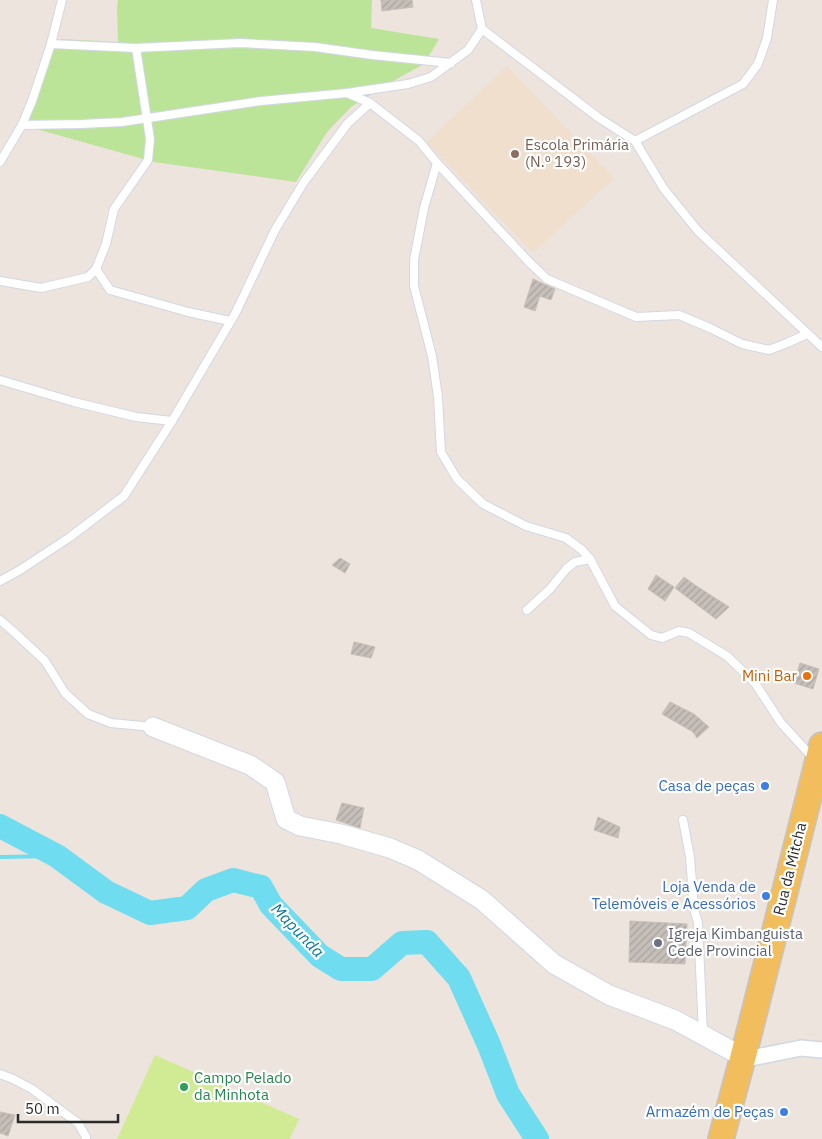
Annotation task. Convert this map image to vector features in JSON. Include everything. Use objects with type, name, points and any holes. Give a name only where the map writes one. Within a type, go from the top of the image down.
[{"type":"main road","name":"Rua da Mitcha","points":[[720,1139],[820,754]]},
{"type":"street","points":[[153,727],[250,765],[275,782],[286,819],[300,826],[341,834],[390,848],[418,860],[482,900],[554,964],[609,995],[674,1020],[743,1056],[751,1058],[801,1048],[822,1050]]},
{"type":"lane","points":[[0,162],[22,125],[51,44],[62,0]]},
{"type":"lane","points":[[476,0],[482,29],[598,118],[635,141],[664,189],[698,231],[822,347]]},
{"type":"lane","points":[[635,141],[743,84],[758,64],[768,38],[774,0]]},
{"type":"lane","points":[[22,125],[122,122],[261,101],[347,93],[408,84],[431,77],[451,63],[468,50],[482,29]]},
{"type":"lane","points":[[51,44],[136,48],[240,43],[315,47],[451,63]]},
{"type":"lane","points":[[0,281],[41,288],[88,277],[96,269],[106,244],[114,209],[148,160],[150,139],[136,48]]},
{"type":"lane","points":[[347,93],[370,103],[419,141],[437,163],[547,279],[636,317],[679,315],[742,344],[769,350],[807,334]]},
{"type":"lane","points":[[0,581],[70,537],[124,496],[172,421],[230,321],[275,230],[304,182],[348,123],[370,103]]},
{"type":"lane","points":[[437,163],[424,208],[414,260],[414,286],[432,356],[438,397],[441,452],[458,479],[483,504],[526,526],[566,538],[582,550],[590,559],[615,606],[651,635],[662,638],[679,631],[689,633],[728,656],[755,683],[781,723],[820,754]]},
{"type":"lane","points":[[96,269],[110,290],[188,312],[230,321]]},
{"type":"lane","points":[[0,380],[74,402],[136,417],[172,421]]},
{"type":"lane","points":[[527,610],[550,589],[566,568],[575,562],[590,559]]},
{"type":"lane","points":[[0,620],[45,662],[65,693],[88,714],[111,723],[153,727]]},
{"type":"lane","points":[[683,820],[690,857],[694,909],[698,923],[703,1035]]},
{"type":"lane","points":[[0,1074],[32,1089],[78,1123],[86,1139]]},
{"type":"shaded area","name":"Escola Primária (N.º 193)","points":[[507,66],[614,178],[533,253],[427,142]]},
{"type":"green space","points":[[118,0],[372,0],[371,28],[439,39],[424,64],[351,107],[327,132],[296,182],[154,162],[22,125],[51,44],[61,44],[61,39],[118,42]]},
{"type":"green space","name":"Campo Pelado da Minhota","points":[[155,1055],[299,1119],[290,1139],[117,1139]]},
{"type":"building","points":[[381,0],[412,0],[413,7],[382,11]]},
{"type":"building","points":[[533,279],[555,289],[551,300],[540,296],[535,311],[524,307]]},
{"type":"building","points":[[340,558],[350,564],[345,573],[332,565]]},
{"type":"building","points":[[656,575],[674,587],[665,601],[648,589]]},
{"type":"building","points":[[684,577],[729,607],[716,619],[675,588]]},
{"type":"building","points":[[354,642],[375,647],[371,658],[351,654]]},
{"type":"building","name":"Mini Bar","points":[[800,663],[819,669],[813,689],[794,683]]},
{"type":"building","points":[[670,702],[694,714],[709,727],[697,738],[693,732],[662,714]]},
{"type":"building","points":[[342,803],[364,808],[360,828],[336,820]]},
{"type":"building","points":[[598,817],[620,827],[618,838],[594,830]]},
{"type":"building","name":"Igreja Kimbanguista Cede Provincial","points":[[630,921],[687,924],[685,964],[629,962]]},
{"type":"building","points":[[0,1112],[15,1115],[8,1136],[0,1133]]},
{"type":"waterway","name":"Mapunda","points":[[0,826],[57,856],[106,892],[150,913],[187,908],[206,890],[233,880],[261,887],[271,905],[320,956],[341,969],[372,969],[402,943],[427,942],[459,978],[489,1045],[508,1094],[537,1139]]},
{"type":"waterway","points":[[0,857],[57,856]]},
{"type":"place","name":"Escola Primária (N.º 193)","points":[[515,154]]},
{"type":"place","name":"Mini Bar","points":[[807,676]]},
{"type":"place","name":"Casa de peças","points":[[765,786]]},
{"type":"place","name":"Loja Venda de Telemóveis e Acessórios","points":[[766,896]]},
{"type":"place","name":"Igreja Kimbanguista Cede Provincial","points":[[658,943]]},
{"type":"place","name":"Campo Pelado da Minhota","points":[[184,1087]]},
{"type":"place","name":"Armazém de Peças","points":[[784,1112]]}]
